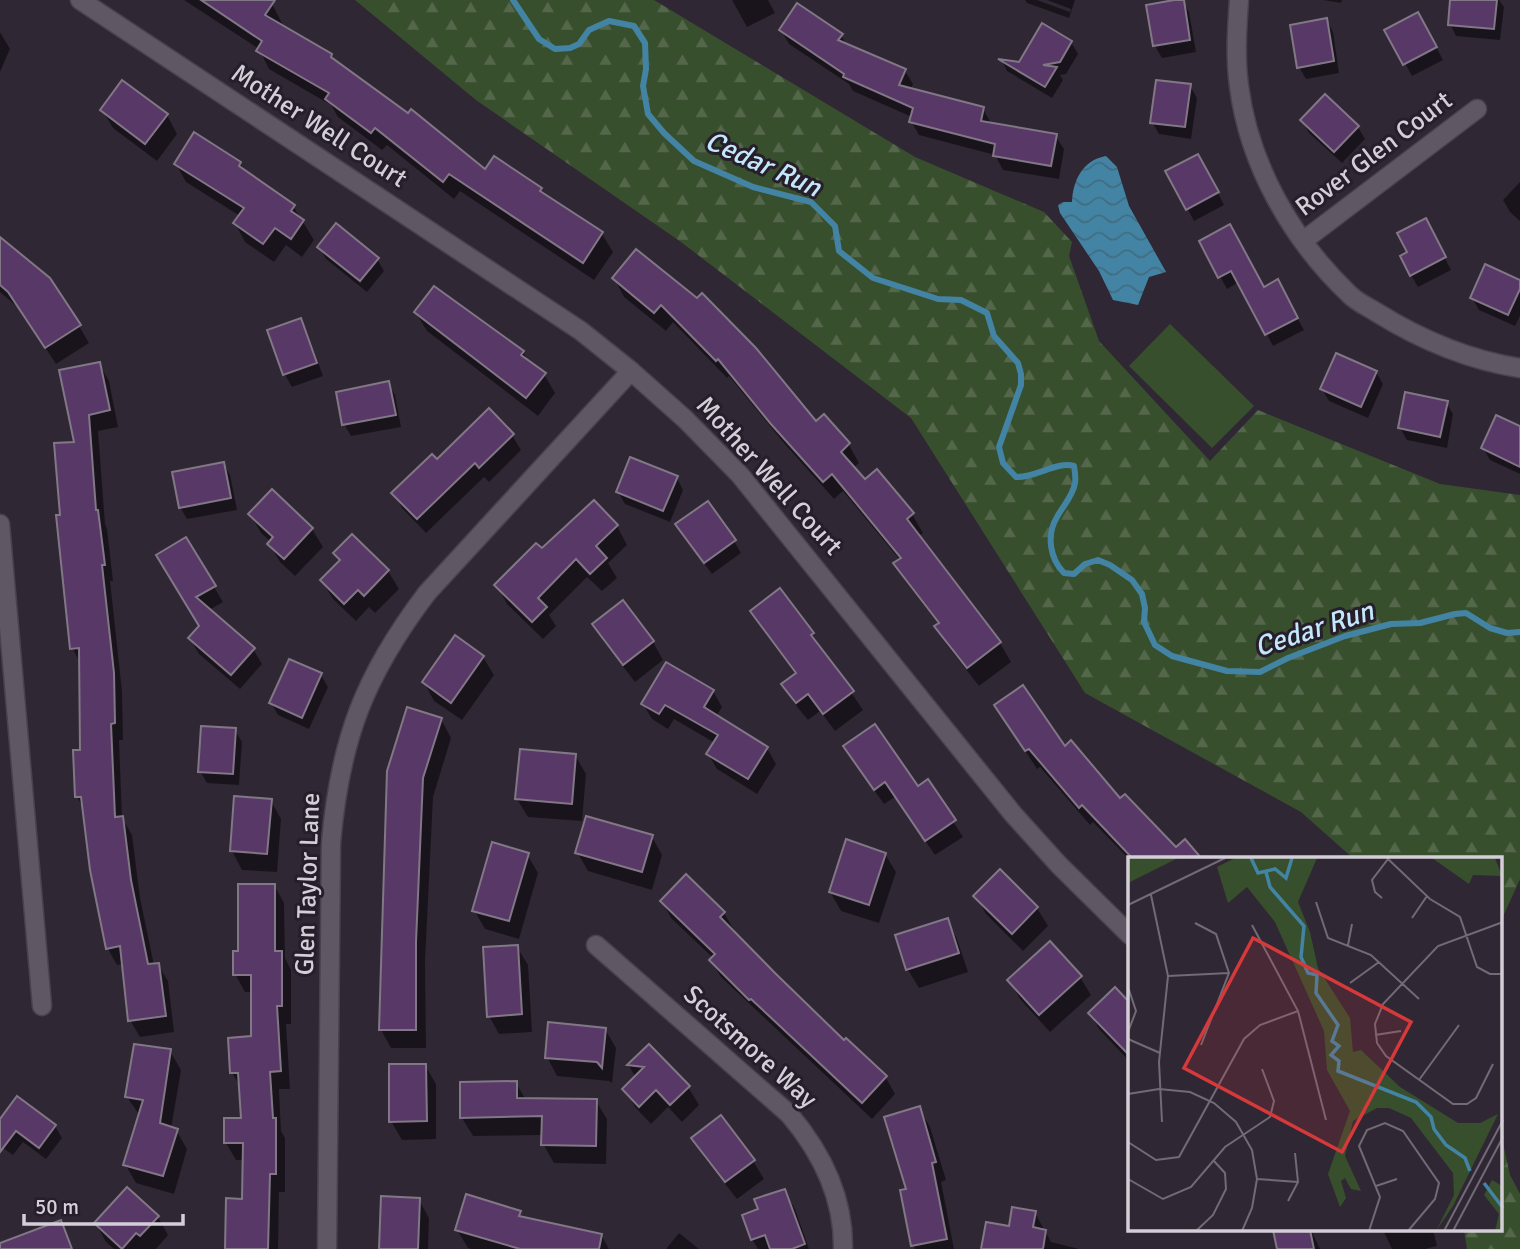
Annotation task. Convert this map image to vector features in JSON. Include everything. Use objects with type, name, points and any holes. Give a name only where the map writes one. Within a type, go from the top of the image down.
[{"type":"street","name":"Mother Well Court","points":[[80,0],[581,331],[631,370],[685,419],[740,475],[1013,814],[1059,865],[1128,933]]},
{"type":"street","points":[[1239,0],[1236,36],[1238,84],[1246,124],[1258,162],[1278,204],[1303,241],[1351,296],[1393,323],[1434,344],[1472,358],[1520,368]]},
{"type":"street","name":"Rover Glen Court","points":[[1303,241],[1477,109]]},
{"type":"street","name":"Glen Taylor Lane","points":[[327,1249],[331,843],[344,752],[358,709],[378,666],[402,626],[427,593],[631,370]]},
{"type":"street","points":[[0,524],[42,1006]]},
{"type":"street","name":"Scotsmore Way","points":[[596,945],[789,1114],[809,1137],[826,1166],[837,1197],[844,1230],[844,1249]]},
{"type":"green space","points":[[355,0],[654,0],[915,157],[1044,212],[1072,242],[1069,256],[1099,341],[1210,461],[1258,410],[1440,484],[1520,495],[1520,879],[1502,919],[1502,857],[1352,857],[1301,812],[1085,693],[911,418],[681,242],[476,100]]},
{"type":"green space","points":[[1170,324],[1254,406],[1212,448],[1129,366]]},
{"type":"green space","points":[[1502,1139],[1510,1175],[1520,1194],[1520,1249],[1467,1249],[1464,1232],[1502,1232]]},
{"type":"water","points":[[1106,156],[1117,167],[1129,206],[1166,272],[1149,277],[1138,305],[1113,300],[1099,271],[1060,213],[1058,205],[1072,202],[1074,186],[1081,172],[1091,162]]},
{"type":"building","points":[[201,0],[275,0],[265,15],[332,54],[331,57],[408,113],[411,109],[485,169],[494,156],[542,188],[540,191],[603,232],[583,263],[449,174],[443,182],[375,128],[371,133],[325,99],[329,93],[256,51],[262,41]]},
{"type":"building","points":[[1184,0],[1190,40],[1153,46],[1146,5]]},
{"type":"building","points":[[1450,0],[1497,0],[1494,29],[1448,25]]},
{"type":"building","points":[[797,3],[843,34],[838,40],[906,69],[899,85],[984,107],[981,121],[1057,134],[1051,166],[993,156],[995,144],[909,122],[913,108],[843,77],[844,74],[779,30]]},
{"type":"building","points":[[1418,12],[1437,47],[1403,65],[1384,30]]},
{"type":"building","points":[[1327,18],[1334,61],[1297,68],[1290,25]]},
{"type":"building","points":[[1042,23],[1072,41],[1060,62],[1043,65],[1057,67],[1045,87],[998,59],[1019,62]]},
{"type":"building","points":[[122,80],[168,114],[145,144],[100,110]]},
{"type":"building","points":[[1156,80],[1191,84],[1185,127],[1150,123]]},
{"type":"building","points":[[1325,94],[1359,126],[1334,152],[1300,120]]},
{"type":"building","points":[[194,132],[241,162],[239,166],[295,205],[291,211],[304,220],[291,239],[275,228],[263,244],[233,223],[244,208],[174,164]]},
{"type":"building","points":[[1198,154],[1219,192],[1186,210],[1165,171]]},
{"type":"building","points":[[1426,218],[1446,257],[1410,276],[1400,256],[1407,252],[1397,233]]},
{"type":"building","points":[[336,223],[379,258],[360,281],[317,247]]},
{"type":"building","points":[[1230,224],[1264,287],[1278,279],[1298,318],[1265,335],[1231,271],[1218,278],[1199,241]]},
{"type":"building","points":[[0,237],[50,278],[81,325],[45,348],[8,292],[0,285]]},
{"type":"building","points":[[636,249],[697,298],[702,293],[756,348],[816,421],[824,414],[850,443],[841,452],[865,479],[877,469],[914,513],[907,519],[1001,642],[967,668],[934,626],[939,623],[893,563],[901,558],[832,474],[823,482],[718,359],[716,361],[661,305],[654,313],[612,278]]},
{"type":"building","points":[[1485,264],[1520,280],[1520,289],[1508,315],[1470,298]]},
{"type":"building","points":[[434,286],[524,351],[521,355],[546,373],[526,398],[414,312]]},
{"type":"building","points":[[301,318],[317,363],[283,375],[267,330]]},
{"type":"building","points":[[1336,353],[1377,371],[1361,407],[1320,389]]},
{"type":"building","points":[[100,362],[110,410],[89,415],[96,510],[105,565],[102,565],[114,673],[115,723],[111,724],[115,817],[123,816],[131,880],[148,964],[159,963],[166,1016],[128,1021],[120,946],[106,949],[90,870],[81,797],[75,797],[73,750],[80,750],[79,648],[70,649],[56,515],[60,515],[54,443],[74,442],[59,370]]},
{"type":"building","points":[[389,381],[396,415],[342,425],[336,392]]},
{"type":"building","points":[[1405,392],[1448,401],[1440,437],[1398,428]]},
{"type":"building","points":[[489,408],[514,434],[479,468],[475,463],[417,519],[391,493],[432,454],[437,459]]},
{"type":"building","points":[[1496,415],[1520,426],[1520,467],[1481,448]]},
{"type":"building","points":[[630,457],[678,476],[663,511],[616,492]]},
{"type":"building","points":[[224,462],[231,498],[179,508],[172,472]]},
{"type":"building","points":[[272,489],[313,528],[284,559],[267,544],[273,537],[248,514]]},
{"type":"building","points":[[594,500],[618,525],[596,546],[607,558],[590,574],[576,559],[538,598],[547,607],[532,622],[494,585],[536,543],[542,548]]},
{"type":"building","points":[[708,501],[736,540],[704,563],[675,524]]},
{"type":"building","points":[[352,534],[389,570],[364,596],[358,590],[344,604],[320,580],[340,560],[333,553]]},
{"type":"building","points":[[186,537],[216,586],[196,597],[255,648],[231,675],[188,638],[199,626],[156,555]]},
{"type":"building","points":[[780,588],[814,633],[811,635],[854,691],[823,714],[808,694],[796,703],[781,684],[796,673],[750,611]]},
{"type":"building","points":[[623,600],[654,641],[623,665],[592,624]]},
{"type":"building","points":[[455,635],[484,656],[451,703],[422,682]]},
{"type":"building","points":[[289,659],[322,673],[302,718],[269,703]]},
{"type":"building","points":[[666,662],[714,690],[704,707],[768,747],[748,779],[706,754],[718,735],[665,705],[659,714],[641,704]]},
{"type":"building","points":[[1023,685],[1065,746],[1071,740],[1120,798],[1125,794],[1176,847],[1185,839],[1200,857],[1131,857],[1082,805],[1079,808],[1029,749],[1025,751],[994,705]]},
{"type":"building","points":[[407,707],[442,718],[423,778],[416,942],[416,1030],[379,1030],[387,771]]},
{"type":"building","points":[[875,724],[918,786],[928,779],[956,820],[925,841],[885,782],[874,790],[843,746]]},
{"type":"building","points":[[201,726],[236,728],[233,774],[198,772]]},
{"type":"building","points":[[520,749],[576,754],[572,804],[515,799]]},
{"type":"building","points":[[234,796],[272,799],[267,854],[230,851]]},
{"type":"building","points":[[586,816],[653,835],[642,872],[575,853]]},
{"type":"building","points":[[846,839],[886,853],[869,905],[829,892]]},
{"type":"building","points":[[492,842],[529,853],[509,921],[472,911]]},
{"type":"building","points":[[1000,869],[1038,907],[1012,934],[973,896]]},
{"type":"building","points":[[686,874],[725,912],[720,917],[776,974],[844,1040],[846,1038],[887,1076],[862,1103],[709,960],[715,954],[660,901]]},
{"type":"building","points":[[238,884],[275,884],[275,951],[282,951],[282,1006],[277,1006],[281,1071],[270,1072],[273,1118],[276,1118],[276,1174],[270,1174],[268,1249],[225,1249],[226,1198],[242,1199],[243,1143],[224,1143],[224,1118],[241,1118],[238,1073],[230,1073],[228,1038],[251,1036],[251,975],[233,975],[233,951],[238,951]]},
{"type":"building","points":[[948,918],[959,953],[906,970],[895,935]]},
{"type":"building","points":[[1050,941],[1082,976],[1039,1015],[1007,980]]},
{"type":"building","points":[[518,945],[522,1014],[487,1017],[483,947]]},
{"type":"building","points":[[1115,987],[1128,1001],[1128,1054],[1088,1013]]},
{"type":"building","points":[[548,1022],[606,1028],[602,1068],[597,1062],[545,1058]]},
{"type":"building","points":[[134,1044],[171,1049],[160,1123],[178,1129],[163,1176],[123,1165],[143,1100],[125,1097]]},
{"type":"building","points":[[649,1044],[690,1086],[670,1105],[656,1090],[639,1107],[622,1089],[644,1067],[627,1065]]},
{"type":"building","points":[[389,1064],[426,1064],[427,1121],[389,1122]]},
{"type":"building","points":[[517,1081],[517,1098],[597,1099],[596,1146],[541,1145],[542,1116],[460,1118],[460,1082]]},
{"type":"building","points":[[17,1096],[56,1125],[39,1148],[16,1131],[0,1152],[0,1119]]},
{"type":"building","points":[[920,1106],[936,1162],[932,1163],[947,1239],[911,1246],[900,1190],[906,1189],[884,1117]]},
{"type":"building","points":[[721,1115],[755,1160],[725,1182],[691,1138]]},
{"type":"building","points":[[127,1187],[159,1216],[140,1236],[136,1233],[122,1249],[94,1223]]},
{"type":"building","points":[[785,1189],[805,1244],[792,1249],[770,1249],[765,1235],[751,1240],[742,1215],[758,1209],[754,1199]]},
{"type":"building","points":[[466,1194],[521,1211],[519,1216],[602,1234],[599,1249],[520,1249],[455,1230]]},
{"type":"building","points":[[381,1196],[420,1198],[418,1249],[379,1249]]},
{"type":"building","points":[[1012,1207],[1036,1211],[1033,1227],[1046,1230],[1043,1249],[981,1249],[986,1222],[1009,1226]]},
{"type":"building","points":[[61,1220],[72,1249],[0,1249],[0,1243]]},
{"type":"building","points":[[1273,1232],[1310,1232],[1314,1249],[1277,1249]]},
{"type":"waterway","name":"Cedar Run","points":[[513,0],[539,39],[555,49],[579,44],[589,30],[609,21],[634,26],[645,43],[646,69],[643,86],[648,114],[694,161],[753,187],[811,202],[835,226],[839,251],[873,278],[938,299],[961,300],[987,313],[994,336],[1018,363],[1021,374],[1021,385],[999,447],[1003,463],[1016,477],[1060,466],[1074,466],[1074,488],[1051,531],[1055,561],[1064,573],[1074,574],[1085,564],[1098,560],[1132,580],[1142,594],[1144,622],[1155,645],[1172,656],[1227,671],[1260,672],[1345,636],[1391,624],[1420,623],[1466,613],[1490,628],[1507,633],[1520,632]]}]
